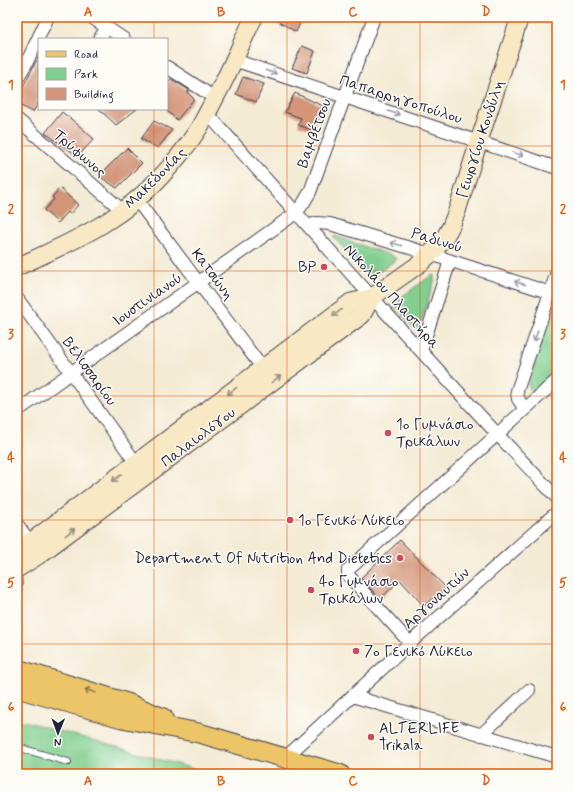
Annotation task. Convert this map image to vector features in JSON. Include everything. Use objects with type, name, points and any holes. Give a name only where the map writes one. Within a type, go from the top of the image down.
[{"type":"main road","name":"Μακεδονίας","points":[[17,267],[96,228],[123,211],[160,177],[177,159],[194,135],[216,98],[254,17]]},
{"type":"main road","name":"Γεωργίου Κονδύλη","points":[[430,254],[442,242],[457,211],[520,17]]},
{"type":"main road","name":"Παλαιολόγου","points":[[17,569],[29,550],[136,463],[351,302],[371,298],[411,270],[430,254]]},
{"type":"main road","name":"Παλαιολόγου","points":[[29,550],[362,315],[371,298]]},
{"type":"main road","points":[[17,669],[127,703],[199,733]]},
{"type":"main road","points":[[17,688],[122,718],[199,733],[340,774]]},
{"type":"street","points":[[38,38],[48,17]]},
{"type":"street","points":[[91,17],[122,38]]},
{"type":"street","name":"Βαμβέτσου","points":[[296,213],[310,192],[374,17]]},
{"type":"street","points":[[100,38],[107,28]]},
{"type":"street","points":[[17,79],[38,38]]},
{"type":"street","name":"Παπαρρηγοπούλου","points":[[234,60],[557,168]]},
{"type":"street","points":[[168,68],[216,98]]},
{"type":"street","name":"Νικολάου Πλαστήρα","points":[[207,113],[371,298],[557,498]]},
{"type":"street","name":"Τρύφωνος","points":[[17,119],[123,211]]},
{"type":"street","name":"Κατσώνη","points":[[136,199],[263,368]]},
{"type":"street","name":"Ιουστινιανού","points":[[17,410],[296,213]]},
{"type":"street","name":"Ραδινού","points":[[308,226],[317,223],[330,224],[554,294]]},
{"type":"street","points":[[421,352],[450,261]]},
{"type":"street","points":[[525,409],[518,399],[517,391],[554,294],[557,272]]},
{"type":"street","name":"Βελισσαρίου","points":[[17,298],[136,463]]},
{"type":"street","points":[[410,643],[348,575],[348,570],[557,380]]},
{"type":"street","name":"Αργοναυτών","points":[[285,758],[410,643],[557,512]]},
{"type":"street","points":[[17,524],[29,550]]},
{"type":"street","points":[[481,735],[529,690]]},
{"type":"street","points":[[352,696],[557,757]]},
{"type":"lane","points":[[17,574],[19,586],[17,594]]},
{"type":"lane","points":[[17,747],[68,762]]},
{"type":"green space","points":[[334,236],[393,256],[396,259],[371,278],[334,238]]},
{"type":"green space","points":[[434,275],[434,282],[420,325],[418,328],[414,328],[393,303]]},
{"type":"green space","points":[[555,302],[557,303],[557,371],[535,391],[532,391],[528,384]]},
{"type":"green space","points":[[17,719],[212,774],[17,774]]},
{"type":"building","points":[[271,17],[303,17],[296,32]]},
{"type":"building","points":[[302,46],[315,51],[307,73],[292,68]]},
{"type":"building","points":[[38,58],[38,104],[33,112],[17,104],[17,98]]},
{"type":"building","points":[[243,77],[264,84],[256,102],[236,94]]},
{"type":"building","points":[[171,79],[189,90],[188,93],[194,99],[177,120],[167,111],[168,82]]},
{"type":"building","points":[[295,93],[323,106],[312,130],[298,125],[301,118],[285,112]]},
{"type":"building","points":[[100,110],[136,110],[116,125]]},
{"type":"building","points":[[62,112],[94,139],[78,156],[45,133]]},
{"type":"building","points":[[154,121],[172,130],[158,148],[141,139]]},
{"type":"building","points":[[127,148],[142,163],[117,188],[99,176]]},
{"type":"building","points":[[60,188],[78,205],[70,214],[68,212],[58,223],[44,210],[54,199],[52,197]]},
{"type":"building","name":"Department Of Nutrition And Dietetics","points":[[400,540],[446,588],[424,606],[400,580],[380,599],[361,578]]},
{"type":"place","name":"BP","points":[[324,267]]},
{"type":"place","name":"1ο Γυμνάσιο Τρικάλων","points":[[388,433]]},
{"type":"place","name":"1ο Γενικό Λύκειο","points":[[290,520]]},
{"type":"place","name":"Department Of Nutrition And Dietetics","points":[[400,558]]},
{"type":"place","name":"4ο Γυμνάσιο Τρικάλων","points":[[311,590]]},
{"type":"place","name":"7ο Γενικό Λύκειο","points":[[356,651]]},
{"type":"place","name":"ALTERLIFE Trikala","points":[[371,737]]}]
